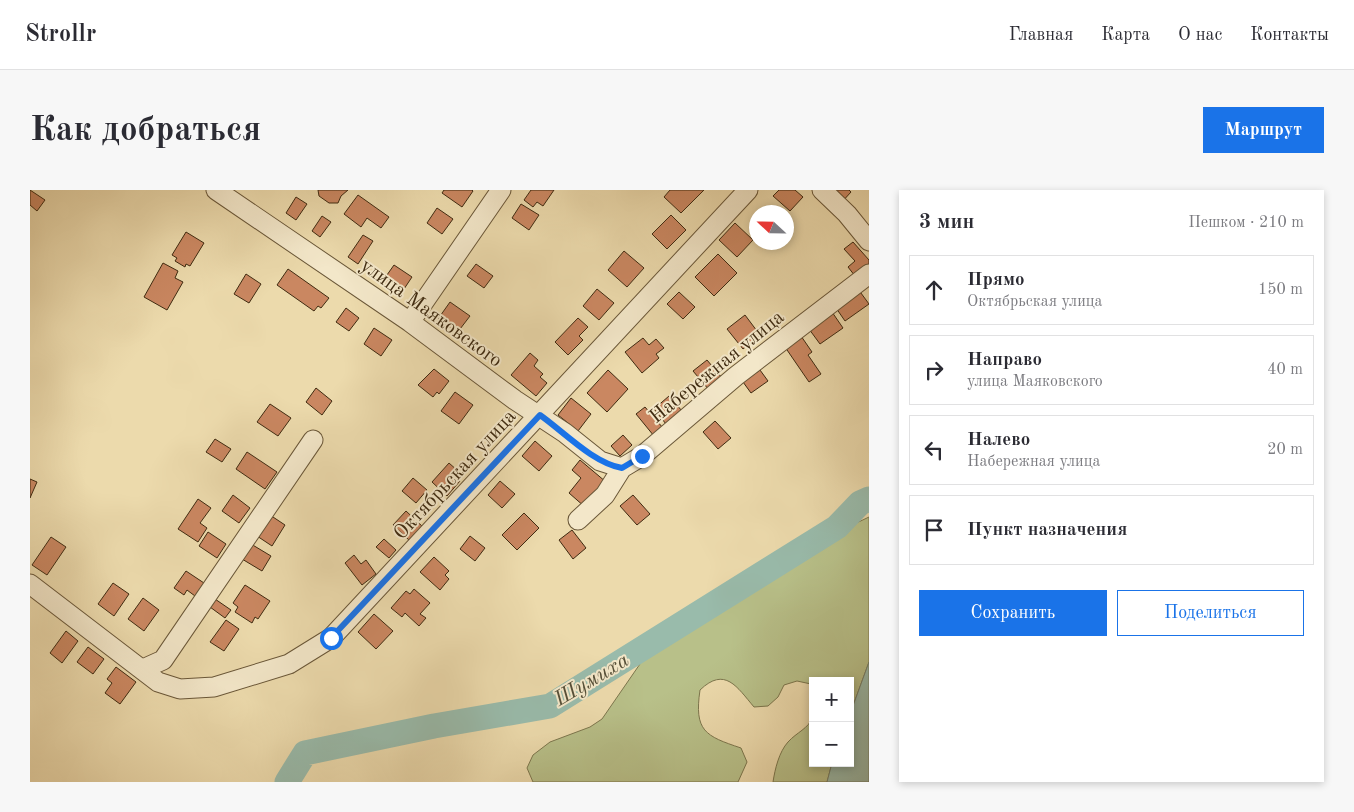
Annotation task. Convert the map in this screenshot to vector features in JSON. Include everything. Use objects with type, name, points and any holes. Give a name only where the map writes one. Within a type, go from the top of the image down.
[{"type":"street","name":"улица Маяковского","points":[[216,190],[410,322],[515,400],[540,415],[600,461],[622,468]]},
{"type":"street","points":[[410,322],[501,190]]},
{"type":"street","name":"Октябрьская улица","points":[[30,584],[158,682],[180,689],[214,687],[289,664],[331,638],[748,190]]},
{"type":"street","points":[[822,190],[847,214],[869,241]]},
{"type":"street","name":"Набережная улица","points":[[578,520],[605,495],[622,468],[642,456],[736,376],[869,274]]},
{"type":"street","points":[[143,669],[163,660],[313,440]]},
{"type":"green space","points":[[869,517],[869,662],[854,703],[854,677],[809,677],[809,684],[797,681],[784,685],[778,697],[768,706],[754,707],[730,682],[717,680],[700,690],[699,715],[705,730],[711,735],[741,748],[747,762],[738,782],[533,782],[527,768],[533,755],[550,742],[590,727],[602,719],[642,661],[792,568],[848,527]]},
{"type":"green space","points":[[809,723],[809,767],[831,767],[827,782],[773,782],[778,761],[785,746]]},
{"type":"shaded area","points":[[869,662],[869,782],[827,782],[831,767],[854,767],[854,703]]},
{"type":"building","points":[[30,190],[45,200],[37,211],[30,205]]},
{"type":"building","points":[[318,190],[348,190],[341,196],[338,203],[329,203],[319,196]]},
{"type":"building","points":[[444,190],[473,191],[462,207],[442,193]]},
{"type":"building","points":[[531,190],[554,190],[543,206],[537,202],[533,207],[524,200]]},
{"type":"building","points":[[670,190],[704,190],[681,213],[664,197]]},
{"type":"building","points":[[779,190],[795,190],[803,197],[794,207],[794,205],[783,205],[773,196]]},
{"type":"building","points":[[828,190],[849,190],[851,192],[841,203]]},
{"type":"building","points":[[358,195],[389,217],[381,228],[367,218],[361,227],[344,214]]},
{"type":"building","points":[[296,197],[307,204],[296,220],[286,213]]},
{"type":"building","points":[[521,204],[539,215],[529,230],[512,218]]},
{"type":"building","points":[[437,208],[453,219],[442,234],[427,223]]},
{"type":"building","points":[[671,215],[686,230],[667,249],[652,234]]},
{"type":"building","points":[[322,216],[331,222],[320,237],[312,231]]},
{"type":"building","points":[[735,223],[749,236],[749,244],[737,257],[719,240]]},
{"type":"building","points":[[186,232],[204,243],[190,266],[186,264],[185,267],[175,261],[177,258],[172,255]]},
{"type":"building","points":[[363,235],[373,241],[358,264],[348,257]]},
{"type":"building","points":[[853,242],[869,260],[869,264],[855,276],[848,267],[855,261],[844,249]]},
{"type":"building","points":[[624,251],[644,268],[627,287],[608,270]]},
{"type":"building","points":[[718,254],[737,273],[714,296],[695,277]]},
{"type":"building","points":[[163,263],[178,271],[175,278],[183,282],[167,310],[144,297]]},
{"type":"building","points":[[476,264],[493,276],[484,288],[467,276]]},
{"type":"building","points":[[394,265],[412,277],[400,295],[382,282]]},
{"type":"building","points":[[288,269],[329,298],[321,308],[318,306],[314,311],[277,285]]},
{"type":"building","points":[[246,274],[261,284],[249,303],[234,294]]},
{"type":"building","points":[[597,289],[614,303],[599,320],[583,306]]},
{"type":"building","points":[[858,289],[869,304],[845,321],[834,305]]},
{"type":"building","points":[[679,292],[695,307],[683,319],[667,304]]},
{"type":"building","points":[[450,302],[470,316],[457,333],[438,319]]},
{"type":"building","points":[[346,308],[359,318],[349,331],[336,322]]},
{"type":"building","points":[[832,312],[843,328],[820,344],[809,329]]},
{"type":"building","points":[[745,315],[760,335],[743,349],[727,329]]},
{"type":"building","points":[[578,318],[588,327],[579,336],[583,340],[568,355],[555,342]]},
{"type":"building","points":[[374,328],[392,340],[381,356],[364,344]]},
{"type":"building","points":[[801,336],[812,352],[808,355],[821,374],[809,382],[785,347]]},
{"type":"building","points":[[643,338],[649,345],[656,339],[664,348],[656,354],[659,358],[642,373],[625,352]]},
{"type":"building","points":[[530,353],[538,360],[534,366],[543,374],[540,377],[547,383],[536,396],[511,375]]},
{"type":"building","points":[[707,360],[723,379],[709,390],[693,371]]},
{"type":"building","points":[[434,369],[449,381],[439,394],[437,392],[433,397],[418,385]]},
{"type":"building","points":[[608,370],[628,389],[607,412],[587,393]]},
{"type":"building","points":[[760,370],[768,381],[751,393],[743,382]]},
{"type":"building","points":[[316,388],[332,401],[322,415],[306,402]]},
{"type":"building","points":[[455,392],[473,405],[459,424],[441,411]]},
{"type":"building","points":[[669,396],[682,411],[666,424],[654,409]]},
{"type":"building","points":[[571,398],[591,414],[578,431],[558,415]]},
{"type":"building","points":[[270,404],[291,418],[278,436],[257,422]]},
{"type":"building","points":[[645,407],[663,428],[654,436],[636,414]]},
{"type":"building","points":[[715,421],[731,438],[718,449],[703,432]]},
{"type":"building","points":[[623,435],[632,445],[620,456],[611,446]]},
{"type":"building","points":[[215,439],[231,449],[222,462],[206,452]]},
{"type":"building","points":[[535,441],[552,456],[539,471],[522,456]]},
{"type":"building","points":[[247,452],[277,472],[265,489],[236,469]]},
{"type":"building","points":[[580,460],[606,482],[585,507],[569,493],[581,478],[572,470]]},
{"type":"building","points":[[449,463],[458,471],[454,476],[460,481],[447,496],[432,482]]},
{"type":"building","points":[[413,478],[427,490],[416,503],[402,491]]},
{"type":"building","points":[[30,479],[37,482],[30,498]]},
{"type":"building","points":[[500,481],[515,494],[502,508],[488,495]]},
{"type":"building","points":[[233,495],[250,508],[239,523],[222,511]]},
{"type":"building","points":[[633,495],[650,514],[637,525],[620,506]]},
{"type":"building","points":[[198,499],[211,508],[200,523],[207,528],[198,542],[178,529]]},
{"type":"building","points":[[406,511],[423,527],[410,541],[393,525]]},
{"type":"building","points":[[524,513],[539,528],[517,550],[502,535]]},
{"type":"building","points":[[270,515],[285,525],[272,546],[257,536]]},
{"type":"building","points":[[572,530],[586,548],[573,559],[559,540]]},
{"type":"building","points":[[208,532],[226,544],[217,558],[199,546]]},
{"type":"building","points":[[470,536],[485,548],[475,561],[460,549]]},
{"type":"building","points":[[51,537],[66,547],[47,575],[32,565]]},
{"type":"building","points":[[384,539],[396,550],[389,558],[376,547]]},
{"type":"building","points":[[251,544],[271,556],[262,571],[242,559]]},
{"type":"building","points":[[354,555],[361,564],[366,560],[376,574],[362,585],[345,563]]},
{"type":"building","points":[[434,557],[449,571],[445,575],[449,579],[440,590],[420,572]]},
{"type":"building","points":[[186,571],[204,583],[195,596],[187,590],[184,595],[174,588]]},
{"type":"building","points":[[113,583],[129,594],[114,616],[98,604]]},
{"type":"building","points":[[245,585],[270,601],[258,619],[255,617],[252,623],[235,612],[238,607],[233,603]]},
{"type":"building","points":[[414,589],[430,603],[420,614],[426,618],[419,626],[405,613],[402,617],[391,608],[406,591],[410,594]]},
{"type":"building","points":[[143,598],[159,610],[144,631],[128,619]]},
{"type":"building","points":[[215,599],[231,610],[225,618],[210,607]]},
{"type":"building","points":[[374,614],[393,631],[376,649],[358,632]]},
{"type":"building","points":[[226,620],[239,629],[224,651],[210,642]]},
{"type":"building","points":[[66,631],[78,641],[62,663],[50,653]]},
{"type":"building","points":[[88,647],[104,659],[93,674],[77,662]]},
{"type":"building","points":[[116,667],[136,682],[120,704],[105,693],[112,683],[107,679]]},
{"type":"waterway","name":"Шумиха","points":[[287,782],[305,753],[434,726],[550,706],[837,527],[860,503],[869,499]]},
{"type":"route","points":[[331,638],[540,415],[600,461],[613,467],[622,468],[642,456]]}]
